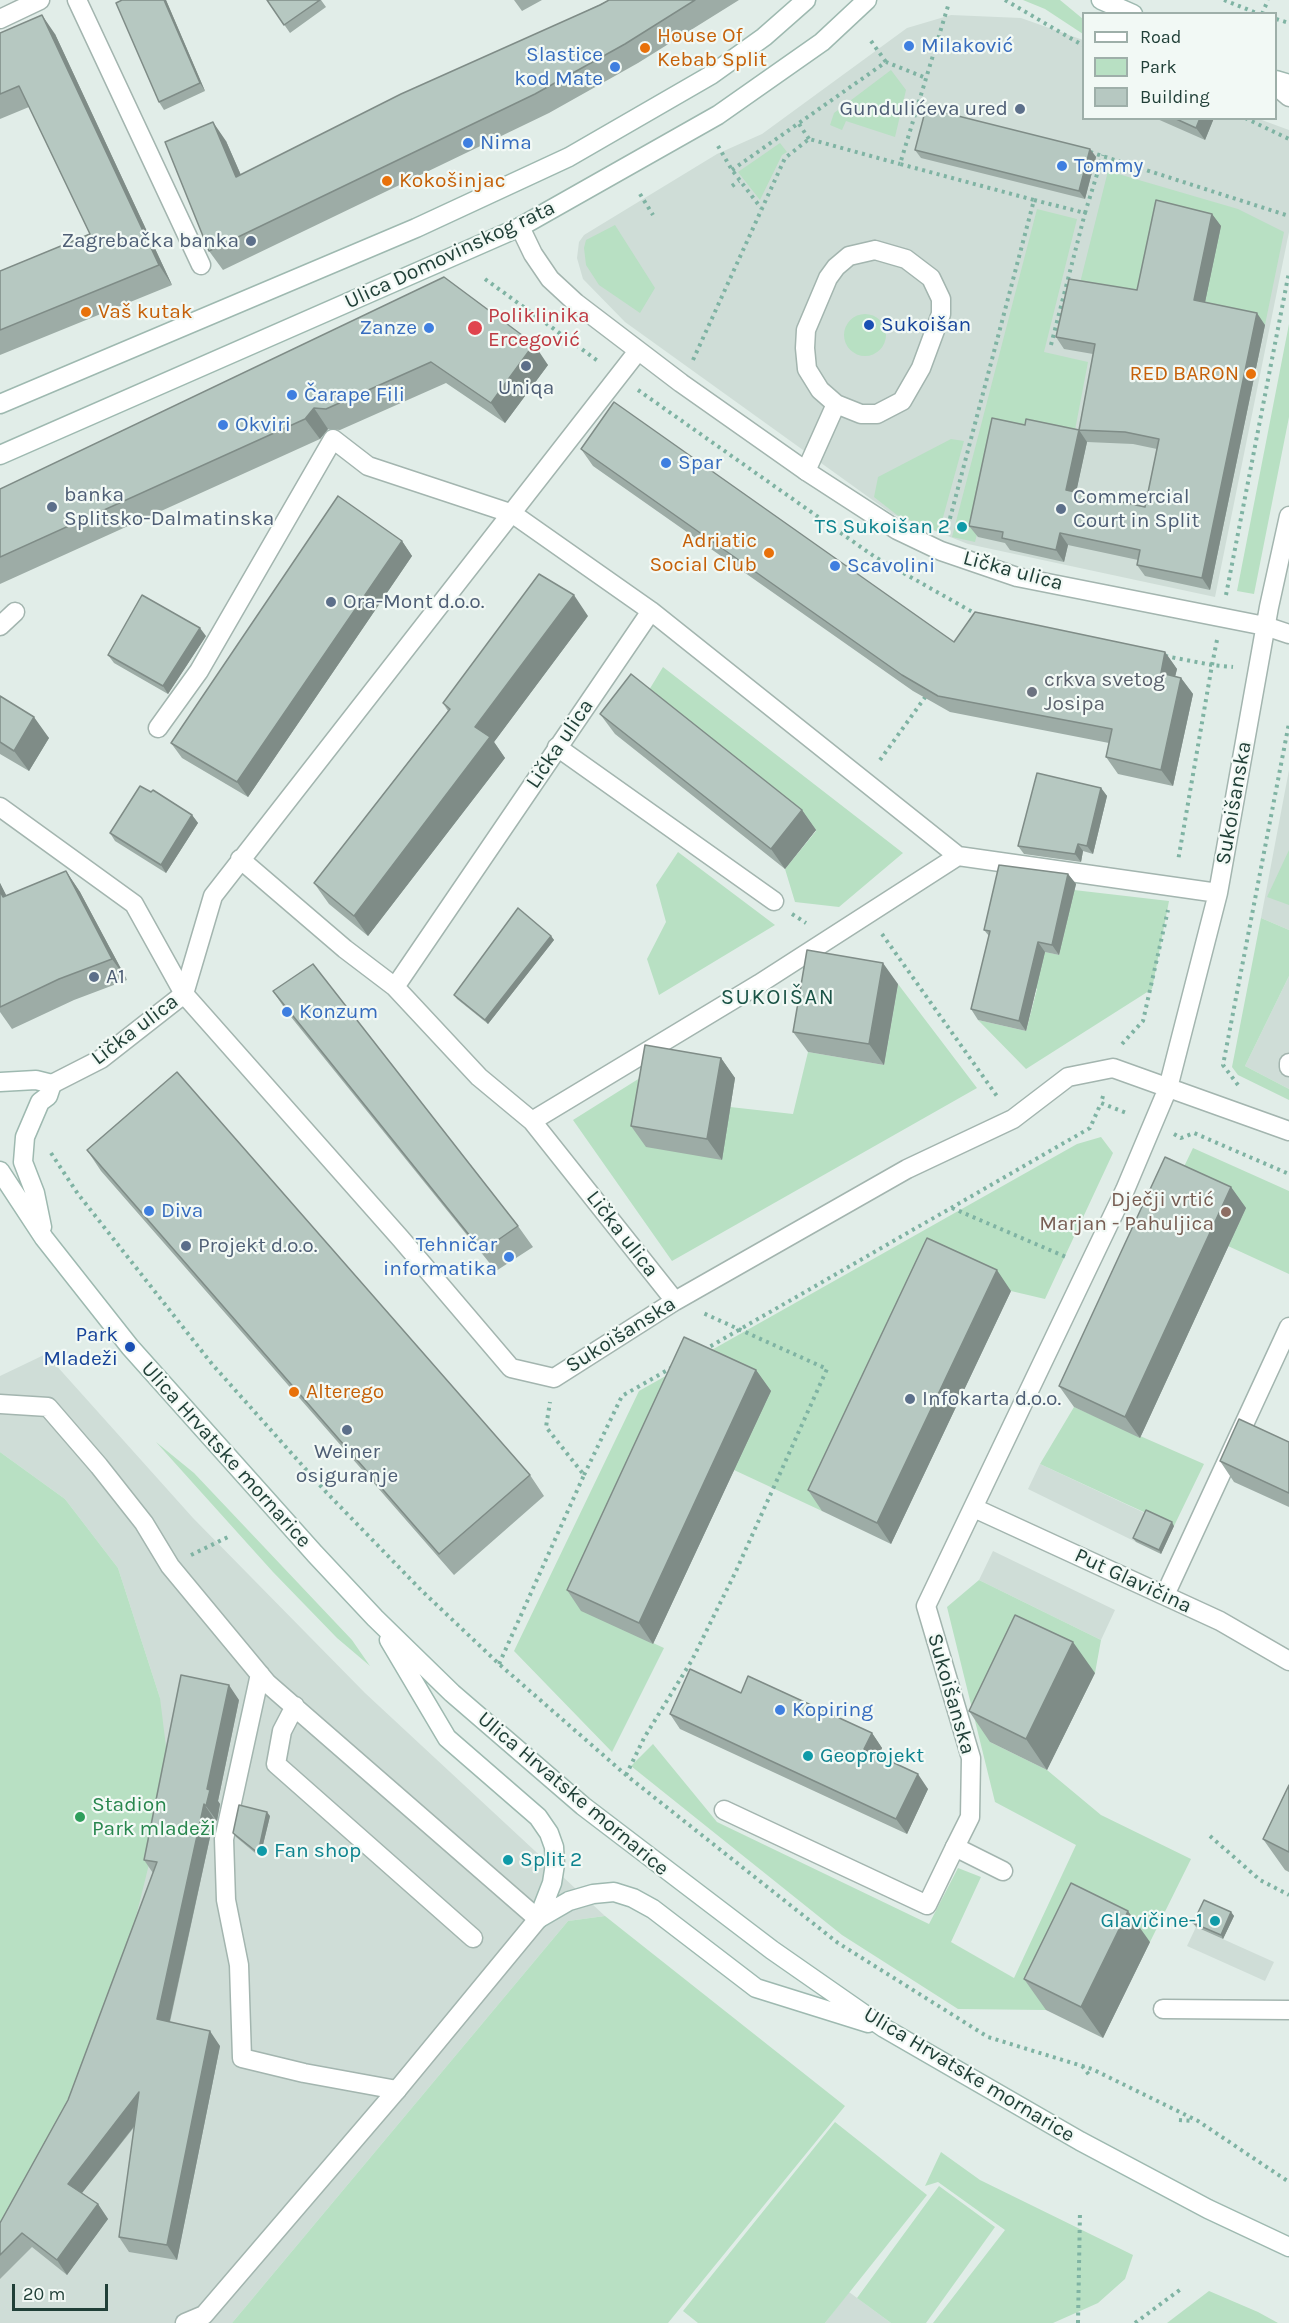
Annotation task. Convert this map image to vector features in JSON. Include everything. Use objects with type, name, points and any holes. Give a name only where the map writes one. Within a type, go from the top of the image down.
[{"type":"street","points":[[0,19],[40,0]]},
{"type":"street","points":[[77,0],[201,266]]},
{"type":"street","name":"Ulica Domovinskog rata","points":[[0,404],[417,228],[569,157],[711,75],[764,36],[806,0]]},
{"type":"street","name":"Ulica Domovinskog rata","points":[[0,455],[520,227],[735,104],[822,42],[867,0]]},
{"type":"street","points":[[1101,0],[1130,12]]},
{"type":"street","points":[[1119,0],[1133,12]]},
{"type":"street","name":"Lička ulica","points":[[520,227],[533,254],[550,279],[576,303],[681,383],[806,471],[897,530],[941,551],[1017,577],[1265,626],[1289,634]]},
{"type":"street","points":[[874,249],[892,253],[919,267],[937,286],[941,299],[936,331],[911,389],[902,401],[888,410],[869,414],[861,414],[836,404],[820,390],[807,369],[806,330],[828,278],[836,267],[849,256],[859,252],[874,249]]},
{"type":"street","name":"Lička ulica","points":[[52,1084],[101,1059],[184,994],[213,896],[638,351]]},
{"type":"street","points":[[806,471],[836,404]]},
{"type":"street","points":[[158,728],[199,671],[333,439],[368,466],[513,514],[651,611],[958,856],[1218,893]]},
{"type":"street","name":"Sukoišanska","points":[[724,1810],[927,1905],[970,1817],[971,1758],[926,1606],[1089,1267],[1168,1088],[1218,893],[1265,626],[1289,516]]},
{"type":"street","name":"Lička ulica","points":[[395,987],[651,611]]},
{"type":"street","points":[[0,626],[15,612]]},
{"type":"street","points":[[557,747],[774,901]]},
{"type":"street","name":"Sukoišanska","points":[[0,807],[134,904],[184,994],[401,1239],[511,1368],[554,1378],[675,1301],[907,1169],[1014,1119],[1068,1077],[1113,1068]]},
{"type":"street","points":[[532,1121],[868,915],[958,856]]},
{"type":"street","name":"Lička ulica","points":[[240,859],[345,949],[395,987],[479,1077],[532,1121],[675,1301]]},
{"type":"street","points":[[1113,1068],[1289,1131]]},
{"type":"street","points":[[0,1082],[36,1080],[52,1084],[48,1096],[40,1102],[25,1137],[23,1162],[35,1193],[44,1238]]},
{"type":"street","name":"Ulica Hrvatske mornarice","points":[[3,1177],[44,1238],[130,1347],[176,1401],[375,1618],[452,1693],[615,1833],[772,1950],[884,2028],[1080,2141],[1208,2209],[1289,2247]]},
{"type":"street","points":[[1165,1595],[1289,1327]]},
{"type":"street","points":[[0,1404],[48,1407],[144,1523],[170,1566],[260,1674],[538,1919]]},
{"type":"street","name":"Put Glavičina","points":[[974,1508],[1220,1621],[1289,1661]]},
{"type":"street","points":[[185,2323],[204,2315],[397,2090],[538,1919],[552,1883],[555,1864],[554,1847],[549,1833],[538,1817],[447,1737],[375,1618]]},
{"type":"street","points":[[260,1674],[225,1839],[226,1900],[238,1965],[242,2058],[304,2073],[397,2090]]},
{"type":"street","points":[[296,1706],[282,1731],[276,1764],[473,1938]]},
{"type":"street","points":[[955,1847],[1003,1871]]},
{"type":"street","points":[[538,1919],[569,1901],[593,1894],[614,1892],[633,1898],[653,1910],[756,1988],[884,2028]]},
{"type":"street","points":[[1163,2009],[1289,2010]]},
{"type":"path","points":[[1005,0],[1082,45]]},
{"type":"path","points":[[1224,0],[1256,12]]},
{"type":"path","points":[[900,164],[948,6]]},
{"type":"path","points":[[871,41],[886,62],[927,78]]},
{"type":"path","points":[[732,170],[886,62]]},
{"type":"path","points":[[1249,120],[1289,139]]},
{"type":"path","points":[[799,124],[809,139],[1086,213]]},
{"type":"path","points":[[681,383],[785,158],[809,139]]},
{"type":"path","points":[[718,146],[739,181],[761,208]]},
{"type":"path","points":[[1080,149],[1289,216]]},
{"type":"path","points":[[1052,345],[1103,155]]},
{"type":"path","points":[[732,186],[739,181]]},
{"type":"path","points":[[640,194],[653,214]]},
{"type":"path","points":[[941,551],[1034,200]]},
{"type":"path","points":[[700,1352],[1090,1128],[1101,1103],[1118,1048],[1143,1021],[1173,887],[1221,617],[1289,272]]},
{"type":"path","points":[[485,279],[875,557],[984,618]]},
{"type":"path","points":[[1155,654],[1212,666],[1258,669]]},
{"type":"path","points":[[864,783],[930,691]]},
{"type":"path","points":[[1214,1141],[1238,1085],[1223,1065],[1289,723]]},
{"type":"path","points":[[774,901],[829,939]]},
{"type":"path","points":[[868,915],[1014,1119]]},
{"type":"path","points":[[1101,1103],[1181,1138],[1194,1132],[1289,1174]]},
{"type":"path","points":[[50,1144],[51,1155],[78,1194],[212,1364],[326,1492],[421,1590],[499,1664],[626,1775],[838,1943],[988,2037],[1082,2065],[1198,2121],[1289,2182]]},
{"type":"path","points":[[951,1208],[1089,1267]]},
{"type":"path","points":[[626,1775],[644,1738],[692,1660],[736,1571],[827,1369],[675,1301]]},
{"type":"path","points":[[499,1664],[622,1396],[681,1363]]},
{"type":"path","points":[[554,1378],[546,1427],[584,1475]]},
{"type":"path","points":[[170,1566],[228,1537]]},
{"type":"path","points":[[1210,1836],[1260,1880],[1289,1895]]},
{"type":"path","points":[[1082,2065],[1090,2076]]},
{"type":"path","points":[[1179,2120],[1198,2121]]},
{"type":"path","points":[[1078,2323],[1080,2211]]},
{"type":"path","points":[[1135,2323],[1180,2289]]},
{"type":"shaded area","points":[[951,15],[1021,18],[1082,40],[1082,120],[1262,120],[1289,130],[1289,232],[1215,597],[968,544],[892,514],[625,322],[583,279],[577,258],[579,242],[584,235],[717,154],[762,134],[907,28]]},
{"type":"shaded area","points":[[1289,770],[1289,930],[1261,918]]},
{"type":"shaded area","points":[[1289,976],[1289,1089],[1245,1066]]},
{"type":"shaded area","points":[[46,1354],[193,1518],[365,1693],[605,1916],[568,1921],[232,2323],[0,2323],[0,2223],[50,2163],[160,1698],[118,1568],[65,1499],[0,1452],[0,1376]]},
{"type":"shaded area","points":[[1040,1464],[1149,1515],[1136,1542],[1028,1489]]},
{"type":"shaded area","points":[[993,1551],[1115,1610],[1101,1640],[979,1580]]},
{"type":"shaded area","points":[[1196,1927],[1274,1962],[1265,1981],[1187,1946]]},
{"type":"shaded area","points":[[849,2292],[891,2323],[825,2323]]},
{"type":"green space","points":[[1023,0],[1060,0],[1082,18],[1082,33],[1045,9]]},
{"type":"green space","points":[[891,70],[906,90],[895,137],[846,121],[842,130],[830,125],[834,113]]},
{"type":"green space","points":[[780,143],[787,152],[782,155],[760,200],[738,172]]},
{"type":"green space","points":[[1108,171],[1238,209],[1284,232],[1265,325],[1078,291]]},
{"type":"green space","points":[[1037,209],[1077,219],[1044,352],[1088,362],[1075,430],[984,508],[975,542],[952,537]]},
{"type":"green space","points":[[615,225],[655,288],[640,313],[599,285],[586,265],[584,248],[586,240]]},
{"type":"green space","points":[[865,314],[880,320],[886,335],[880,350],[865,356],[850,350],[844,335],[850,320]]},
{"type":"green space","points":[[1289,324],[1289,417],[1254,594],[1237,591]]},
{"type":"green space","points":[[951,439],[964,441],[939,532],[897,515],[874,497],[878,477]]},
{"type":"green space","points":[[663,667],[903,853],[839,907],[795,902],[785,869],[816,831],[646,695]]},
{"type":"green space","points":[[1289,850],[1289,905],[1267,897]]},
{"type":"green space","points":[[678,852],[775,925],[659,995],[647,959],[666,922],[656,885]]},
{"type":"green space","points":[[1074,890],[1169,901],[1152,989],[1026,1069],[978,1020],[1026,1031],[1037,989],[992,940],[1059,955]]},
{"type":"green space","points":[[1261,918],[1289,930],[1289,976],[1245,1066],[1289,1089],[1289,1100],[1238,1075],[1232,1067]]},
{"type":"green space","points":[[898,984],[977,1088],[672,1261],[573,1120],[659,1066],[721,1160],[730,1107],[793,1114],[808,1052],[884,1065]]},
{"type":"green space","points":[[1101,1137],[1113,1153],[1045,1299],[1011,1291],[942,1259],[822,1511],[734,1470],[581,1610],[664,1648],[612,1752],[514,1651],[639,1391],[1077,1144]]},
{"type":"green space","points":[[1193,1148],[1289,1191],[1289,1274],[1228,1246],[1246,1208],[1179,1177]]},
{"type":"green space","points":[[1074,1407],[1204,1464],[1174,1526],[1040,1464]]},
{"type":"green space","points":[[156,1442],[194,1473],[352,1640],[370,1666],[337,1638],[273,1572]]},
{"type":"green space","name":"Stadion Park mladeži","points":[[0,1452],[65,1499],[118,1568],[160,1698],[170,1779],[132,1933],[50,2163],[0,2223]]},
{"type":"green space","points":[[979,1580],[1101,1640],[1095,1673],[1037,1646],[990,1742],[1047,1770],[1101,1815],[1191,1859],[1150,1942],[1092,1914],[1046,2010],[958,2009],[842,1935],[631,1766],[653,1744],[717,1822],[929,1924],[958,1868],[981,1877],[951,1942],[1014,1978],[1076,1845],[995,1802],[947,1607]]},
{"type":"green space","points":[[605,1916],[845,2106],[668,2323],[232,2323],[568,1921]]},
{"type":"green space","points":[[835,2122],[927,2195],[825,2323],[698,2323],[683,2311]]},
{"type":"green space","points":[[941,2152],[980,2180],[1133,2255],[1125,2279],[1098,2303],[1053,2323],[933,2323],[1005,2230],[938,2182],[925,2186]]},
{"type":"green space","points":[[939,2186],[995,2227],[926,2323],[891,2323],[857,2298]]},
{"type":"green space","points":[[1209,2291],[1258,2312],[1278,2323],[1167,2323]]},
{"type":"building","points":[[122,0],[164,0],[200,83],[159,102],[116,3]]},
{"type":"building","points":[[267,0],[320,0],[284,25]]},
{"type":"building","points":[[609,0],[695,0],[625,44],[535,94],[209,251],[165,142],[213,122],[236,177],[401,94]]},
{"type":"building","points":[[42,15],[159,265],[0,330],[0,271],[90,234],[19,86],[0,94],[0,33]]},
{"type":"building","points":[[926,108],[1090,149],[1079,191],[915,150]]},
{"type":"building","points":[[1178,120],[1199,120],[1196,128]]},
{"type":"building","points":[[1156,200],[1212,214],[1194,300],[1257,313],[1202,578],[1137,565],[1140,550],[1060,533],[1056,550],[1002,538],[1003,532],[969,526],[992,418],[1025,425],[1026,419],[1079,430],[1095,344],[1056,337],[1069,279],[1137,290]],"holes":[[[1079,430],[1125,432],[1159,439],[1145,507],[1066,490]]]},
{"type":"building","points":[[444,277],[534,344],[491,403],[431,362],[326,409],[314,408],[305,419],[0,557],[0,489]]},
{"type":"building","points":[[614,402],[954,642],[975,612],[1165,652],[1161,673],[1181,678],[1161,770],[1106,757],[1112,729],[938,696],[902,675],[581,449]]},
{"type":"building","points":[[338,496],[402,541],[237,782],[171,743]]},
{"type":"building","points":[[539,574],[574,595],[475,727],[490,737],[354,916],[314,883],[450,709],[443,703]]},
{"type":"building","points":[[142,595],[200,628],[163,686],[108,655]]},
{"type":"building","points":[[631,674],[802,810],[771,849],[600,714]]},
{"type":"building","points":[[0,696],[34,717],[14,751],[0,742]]},
{"type":"building","points":[[1037,773],[1101,788],[1087,846],[1078,844],[1075,854],[1018,846]]},
{"type":"building","points":[[140,786],[151,792],[153,790],[192,815],[161,865],[110,833]]},
{"type":"building","points":[[999,865],[1068,874],[1052,945],[1038,942],[1019,1021],[971,1009],[990,931],[984,930]]},
{"type":"building","points":[[66,871],[112,959],[59,979],[0,1007],[0,891],[3,897]]},
{"type":"building","points":[[518,908],[551,936],[485,1020],[454,995]]},
{"type":"building","points":[[807,950],[883,963],[869,1044],[793,1032]]},
{"type":"building","points":[[313,964],[518,1226],[482,1251],[273,991]]},
{"type":"building","points":[[645,1045],[721,1058],[707,1139],[631,1126]]},
{"type":"building","points":[[177,1072],[530,1475],[439,1554],[87,1150]]},
{"type":"building","points":[[1165,1157],[1231,1187],[1125,1417],[1059,1386]]},
{"type":"building","points":[[927,1238],[997,1270],[877,1523],[808,1490]]},
{"type":"building","points":[[684,1337],[756,1370],[639,1623],[567,1590]]},
{"type":"building","points":[[1239,1419],[1289,1442],[1289,1493],[1220,1461]]},
{"type":"building","points":[[1146,1510],[1172,1522],[1159,1550],[1133,1538]]},
{"type":"building","points":[[1015,1615],[1073,1642],[1026,1739],[969,1711]]},
{"type":"building","name":"Geoprojekt","points":[[690,1669],[741,1693],[748,1676],[872,1733],[864,1749],[918,1774],[896,1819],[670,1714]]},
{"type":"building","points":[[181,1675],[229,1685],[207,1789],[210,1790],[206,1806],[204,1804],[157,2019],[210,2031],[167,2245],[119,2237],[139,2092],[68,2184],[98,2204],[57,2260],[22,2233],[0,2255],[0,2223],[68,2100],[157,1862],[144,1860]]},
{"type":"building","points":[[1289,1785],[1289,1852],[1263,1839]]},
{"type":"building","points":[[239,1805],[267,1812],[258,1853],[233,1833]]},
{"type":"building","points":[[1071,1883],[1128,1911],[1081,2007],[1024,1979]]},
{"type":"building","name":"Glavičine-1","points":[[1204,1900],[1231,1912],[1221,1935],[1193,1923]]},
{"type":"place","name":"Milaković","points":[[909,46]]},
{"type":"place","name":"House Of Kebab Split","points":[[645,48]]},
{"type":"place","name":"Slastice kod Mate","points":[[615,67]]},
{"type":"place","name":"Gundulićeva ured","points":[[1020,109]]},
{"type":"place","name":"Nima","points":[[468,143]]},
{"type":"place","name":"Tommy","points":[[1062,166]]},
{"type":"place","name":"Kokošinjac","points":[[387,181]]},
{"type":"place","name":"Zagrebačka banka","points":[[251,241]]},
{"type":"place","name":"Vaš kutak","points":[[86,312]]},
{"type":"place","name":"Sukoišan","points":[[869,325]]},
{"type":"place","name":"Zanze","points":[[429,328]]},
{"type":"place","name":"Poliklinika Ercegović","points":[[475,328]]},
{"type":"place","name":"Uniqa","points":[[526,366]]},
{"type":"place","name":"RED BARON","points":[[1251,374]]},
{"type":"place","name":"Čarape Fili","points":[[292,395]]},
{"type":"place","name":"Okviri","points":[[223,425]]},
{"type":"place","name":"Spar","points":[[666,463]]},
{"type":"place","name":"banka Splitsko-Dalmatinska","points":[[52,507]]},
{"type":"place","name":"Commercial Court in Split","points":[[1061,509]]},
{"type":"place","name":"TS Sukoišan 2","points":[[962,527]]},
{"type":"place","name":"Adriatic Social Club","points":[[769,553]]},
{"type":"place","name":"Scavolini","points":[[835,566]]},
{"type":"place","name":"Ora-Mont d.o.o.","points":[[331,602]]},
{"type":"place","name":"crkva svetog Josipa","points":[[1032,692]]},
{"type":"place","name":"A1","points":[[94,977]]},
{"type":"place","name":"Konzum","points":[[287,1012]]},
{"type":"place","name":"Diva","points":[[149,1211]]},
{"type":"place","name":"Dječji vrtić Marjan - Pahuljica","points":[[1226,1212]]},
{"type":"place","name":"Projekt d.o.o.","points":[[186,1246]]},
{"type":"place","name":"Tehničar informatika","points":[[509,1257]]},
{"type":"place","name":"Park Mladeži","points":[[130,1347]]},
{"type":"place","name":"Alterego","points":[[294,1392]]},
{"type":"place","name":"Infokarta d.o.o.","points":[[910,1399]]},
{"type":"place","name":"Weiner osiguranje","points":[[347,1430]]},
{"type":"place","name":"Kopiring","points":[[780,1710]]},
{"type":"place","name":"Geoprojekt","points":[[808,1756]]},
{"type":"place","name":"Stadion Park mladeži","points":[[80,1817]]},
{"type":"place","name":"Fan shop","points":[[262,1851]]},
{"type":"place","name":"Split 2","points":[[508,1860]]},
{"type":"place","name":"Glavičine-1","points":[[1215,1921]]},
{"type":"district","name":"SUKOIŠAN","points":[[778,998]]}]
